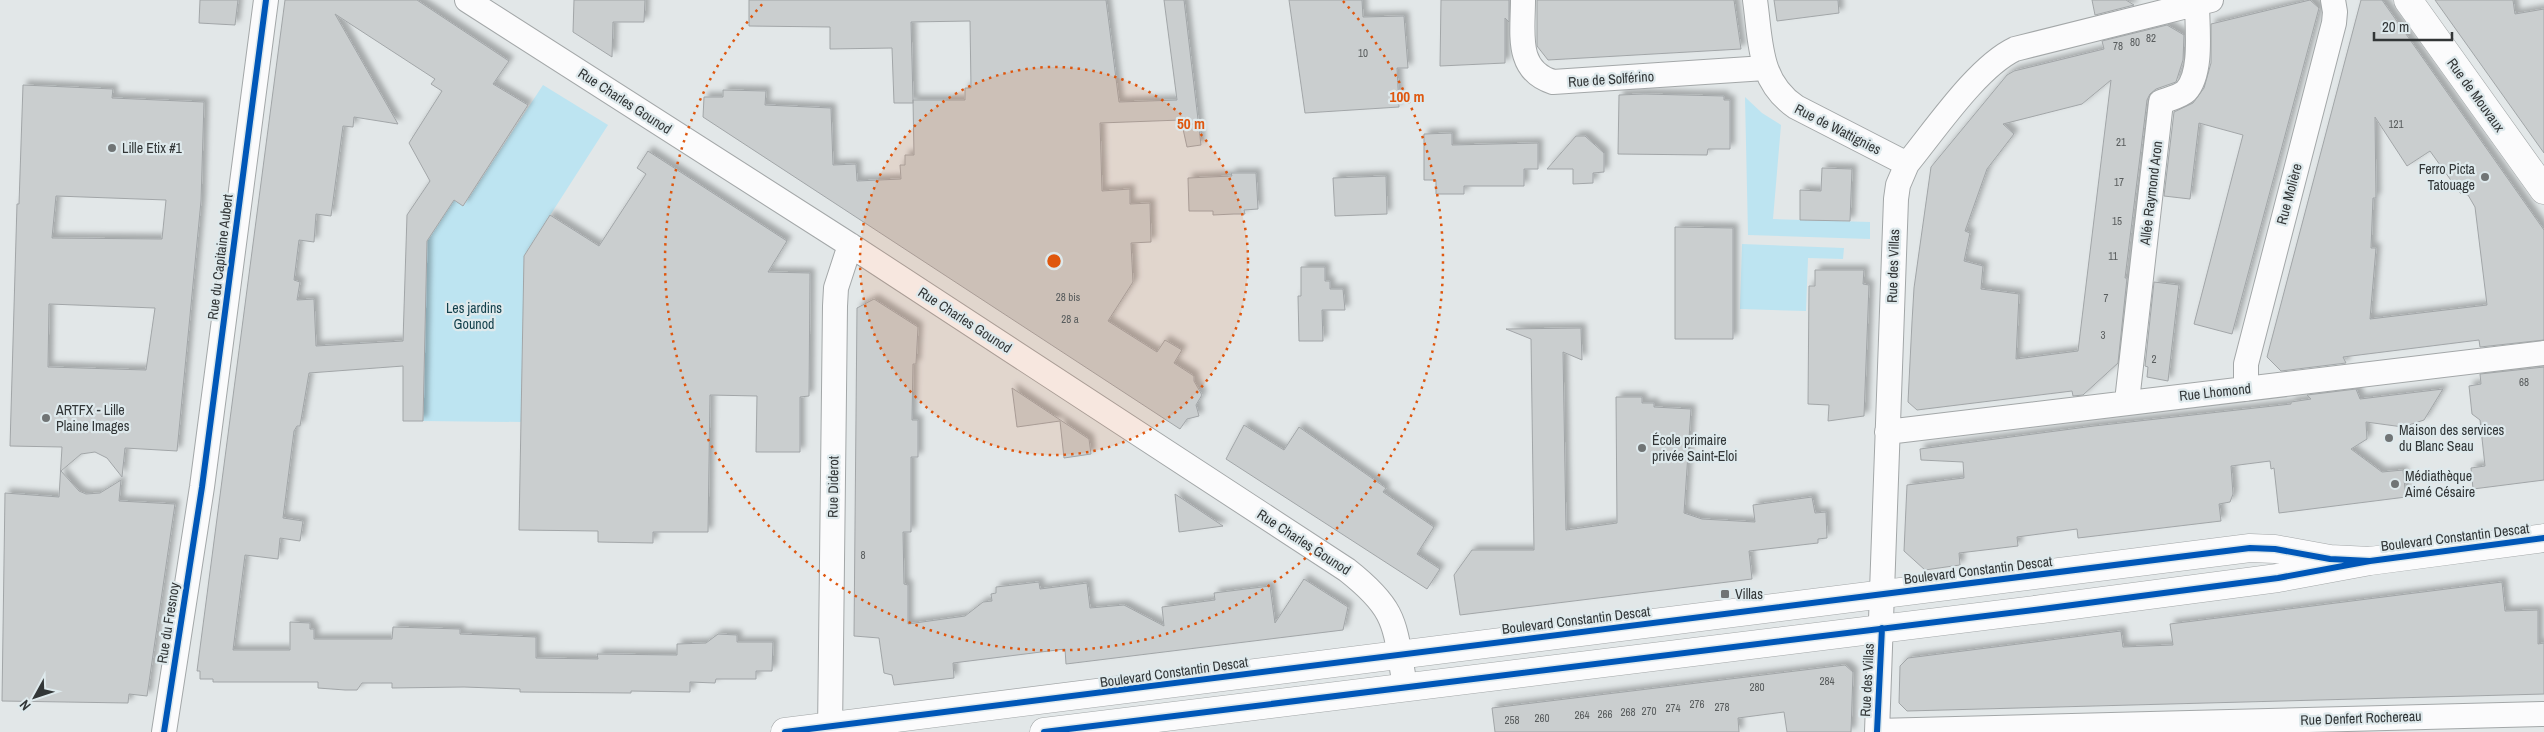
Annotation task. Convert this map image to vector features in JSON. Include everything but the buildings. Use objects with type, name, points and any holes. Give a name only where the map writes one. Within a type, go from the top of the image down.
[{"type":"street","name":"Rue du Capitaine Aubert","points":[[198,518],[266,0]]},
{"type":"street","name":"Rue Charles Gounod","points":[[467,0],[850,245],[1347,570],[1370,588],[1386,606],[1396,629],[1405,686]]},
{"type":"street","name":"Rue de Solférino","points":[[1523,0],[1524,43],[1527,63],[1532,72],[1553,82],[1765,68]]},
{"type":"street","name":"Rue de Wattignies","points":[[1756,0],[1765,68],[1774,87],[1783,98],[1796,107],[1907,164]]},
{"type":"street","name":"Rue Molière","points":[[2246,389],[2246,364],[2334,23],[2333,0]]},
{"type":"street","name":"Rue de Mouvaux","points":[[2408,0],[2544,190]]},
{"type":"street","name":"Rue des Villas","points":[[1877,731],[1896,199],[1898,185],[1907,164],[1984,70],[2015,48],[2204,2]]},
{"type":"street","name":"Allée Raymond Aron","points":[[2127,401],[2161,102],[2184,93],[2192,83],[2196,70],[2204,2]]},
{"type":"street","name":"Rue Diderot","points":[[830,729],[835,306],[836,288],[850,245]]},
{"type":"street","name":"Rue Lhomond","points":[[1887,432],[2127,401],[2246,389],[2544,353]]},
{"type":"street","name":"Rue du Fresnoy","points":[[164,732],[198,518]]},
{"type":"street","name":"Boulevard Constantin Descat","points":[[1044,732],[2268,580],[2370,561],[2544,538]]},
{"type":"street","name":"Boulevard Constantin Descat","points":[[785,732],[830,729],[1399,654],[2250,548],[2274,549],[2330,559],[2370,561]]},
{"type":"street","name":"Rue Denfert Rochereau","points":[[1877,731],[2544,714]]},
{"type":"green space","name":"Les jardins Gounod","points":[[543,85],[608,125],[524,256],[521,422],[423,421],[427,241],[454,200],[464,205]]},
{"type":"green space","points":[[1745,97],[1762,113],[1781,125],[1773,219],[1870,222],[1870,239],[1748,235]]},
{"type":"green space","points":[[1742,244],[1844,248],[1843,259],[1808,258],[1806,311],[1740,309]]},
{"type":"cycle path","points":[[164,732],[202,487],[266,0]]},
{"type":"cycle path","points":[[1044,732],[2042,609],[2278,578],[2370,561],[2544,538]]},
{"type":"cycle path","points":[[785,732],[2250,548],[2275,549],[2330,559],[2370,561]]},
{"type":"cycle path","points":[[1877,732],[1882,628]]},
{"type":"place","name":"Lille Etix #1","points":[[112,148]]},
{"type":"place","name":"Ferro Picta Tatouage","points":[[2485,177]]},
{"type":"place","name":"ARTFX - Lille Plaine Images","points":[[46,418]]},
{"type":"place","name":"Maison des services du Blanc Seau","points":[[2389,438]]},
{"type":"place","name":"École primaire privée Saint-Eloi","points":[[1642,448]]},
{"type":"place","name":"Médiathèque Aimé Césaire","points":[[2395,484]]},
{"type":"place","name":"Villas","points":[[1725,594]]}]
